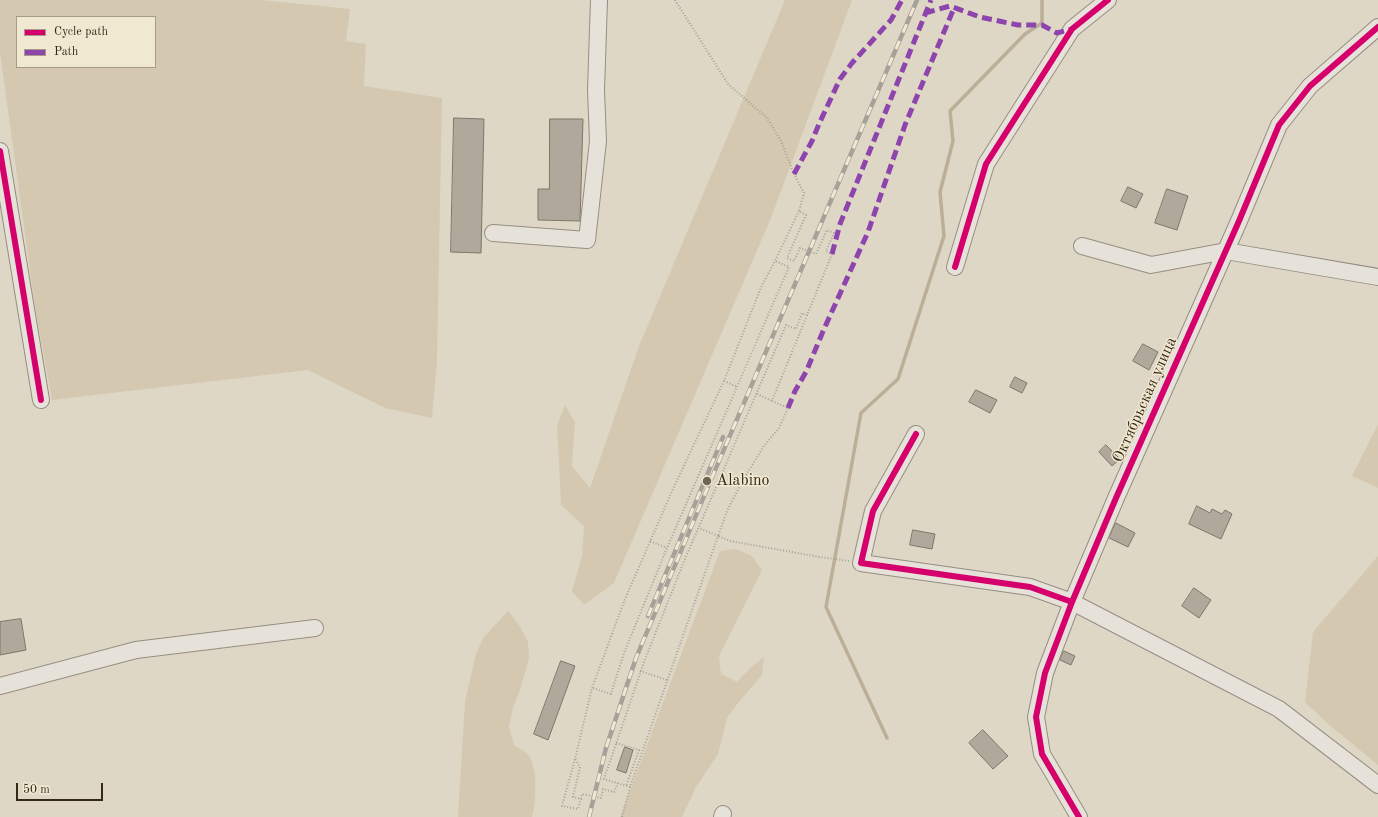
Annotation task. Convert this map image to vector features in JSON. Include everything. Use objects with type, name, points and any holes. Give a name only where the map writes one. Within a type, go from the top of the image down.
[{"type":"street","points":[[494,233],[588,240],[598,141],[596,90],[599,0]]},
{"type":"street","points":[[955,267],[986,164],[1072,30],[1108,0]]},
{"type":"street","name":"Октябрьская улица","points":[[1079,817],[1042,754],[1036,717],[1045,673],[1072,602],[1116,498],[1226,251],[1279,125],[1310,86],[1378,28]]},
{"type":"street","points":[[0,151],[41,400]]},
{"type":"street","points":[[1082,246],[1151,265],[1226,251],[1378,277]]},
{"type":"street","points":[[916,434],[873,511],[861,563],[1030,588],[1072,602],[1279,709],[1378,785]]},
{"type":"street","points":[[0,686],[136,650],[315,628]]},
{"type":"path","points":[[618,783],[614,792],[603,789],[600,798],[582,794],[578,810],[562,806],[592,688],[624,599],[724,381],[762,286],[776,261],[799,211],[804,193],[794,174],[781,141],[767,118],[728,84],[675,0]]},
{"type":"path","points":[[772,401],[832,254],[826,251],[834,233],[828,230],[816,254],[800,248],[794,261],[787,258],[806,215],[799,211]]},
{"type":"path","points":[[592,688],[611,694],[624,653],[667,548],[789,267],[776,261]]},
{"type":"path","points":[[630,787],[604,779],[640,671],[698,528],[786,325],[796,329],[802,313],[807,315]]},
{"type":"path","points":[[724,381],[737,387]]},
{"type":"path","points":[[622,817],[630,787],[718,536],[744,480],[764,446],[779,428],[788,408],[757,394]]},
{"type":"path","points":[[698,528],[730,541],[845,560]]},
{"type":"path","points":[[650,541],[667,548]]},
{"type":"path","points":[[640,671],[667,680]]},
{"type":"path","points":[[616,743],[639,750],[626,786]]},
{"type":"path","points":[[575,759],[580,766],[573,797],[581,799]]},
{"type":"shaded area","points":[[0,0],[261,0],[350,9],[346,41],[366,44],[364,86],[442,98],[437,360],[432,418],[385,408],[308,370],[52,400],[35,307],[0,52]]},
{"type":"shaded area","points":[[785,0],[852,0],[771,218],[614,583],[584,605],[572,591],[582,556],[584,526],[561,505],[557,426],[565,405],[575,422],[572,466],[590,488],[639,346]]},
{"type":"shaded area","points":[[1378,424],[1378,488],[1352,476]]},
{"type":"shaded area","points":[[736,549],[752,556],[762,570],[719,656],[721,674],[737,682],[750,668],[764,657],[762,675],[727,718],[718,754],[696,787],[682,817],[620,817],[720,551]]},
{"type":"shaded area","points":[[1378,556],[1378,765],[1328,724],[1305,702],[1313,632]]},
{"type":"shaded area","points":[[508,611],[519,625],[528,642],[529,659],[513,708],[509,726],[514,745],[528,754],[534,769],[535,795],[532,817],[458,817],[465,701],[476,654],[483,638]]},
{"type":"building","points":[[454,118],[484,119],[481,253],[451,252]]},
{"type":"building","points":[[550,119],[583,119],[580,221],[538,220],[538,189],[549,189]]},
{"type":"building","points":[[1128,187],[1143,194],[1136,208],[1121,201]]},
{"type":"building","points":[[1167,189],[1188,196],[1177,230],[1155,223]]},
{"type":"building","points":[[1143,344],[1158,352],[1149,370],[1133,361]]},
{"type":"building","points":[[1015,377],[1027,383],[1022,393],[1010,387]]},
{"type":"building","points":[[976,390],[997,400],[990,413],[969,402]]},
{"type":"building","points":[[1106,445],[1120,459],[1112,466],[1099,452]]},
{"type":"building","points":[[1197,506],[1210,513],[1212,509],[1222,514],[1225,510],[1232,514],[1221,539],[1189,524]]},
{"type":"building","points":[[1116,523],[1135,533],[1128,547],[1109,538]]},
{"type":"building","points":[[913,530],[935,534],[932,549],[910,545]]},
{"type":"building","points":[[1194,588],[1211,600],[1199,618],[1182,606]]},
{"type":"building","points":[[21,619],[26,650],[0,655],[0,622]]},
{"type":"building","points":[[1064,651],[1075,656],[1071,665],[1060,660]]},
{"type":"building","points":[[561,661],[575,666],[548,740],[534,734]]},
{"type":"building","points":[[983,730],[1008,756],[993,769],[969,743]]},
{"type":"building","points":[[625,747],[633,750],[626,773],[617,770]]},
{"type":"waterway","points":[[887,738],[826,607],[861,413],[898,379],[944,236],[940,192],[953,141],[950,111],[1025,34],[1042,23],[1042,0]]},
{"type":"railway","points":[[589,817],[606,748],[636,658],[917,0]]},
{"type":"railway","points":[[648,616],[723,437]]},
{"type":"marked path","points":[[794,174],[812,141],[840,79],[852,63],[891,20],[902,0]]},
{"type":"marked path","points":[[832,254],[840,224],[931,0]]},
{"type":"marked path","points":[[925,13],[950,6],[980,17],[1018,25],[1042,25],[1057,33],[1072,29]]},
{"type":"marked path","points":[[788,408],[795,391],[806,372],[868,232],[905,125],[954,8]]},
{"type":"cycle path","points":[[955,267],[986,164],[1072,29],[1108,0]]},
{"type":"cycle path","points":[[1079,817],[1042,754],[1036,717],[1045,673],[1072,602],[1116,498],[1239,221],[1279,125],[1310,86],[1378,27]]},
{"type":"cycle path","points":[[0,151],[41,400]]},
{"type":"cycle path","points":[[916,434],[873,511],[861,563],[1030,587],[1072,602]]},
{"type":"place","name":"Alabino","points":[[707,481]]}]
